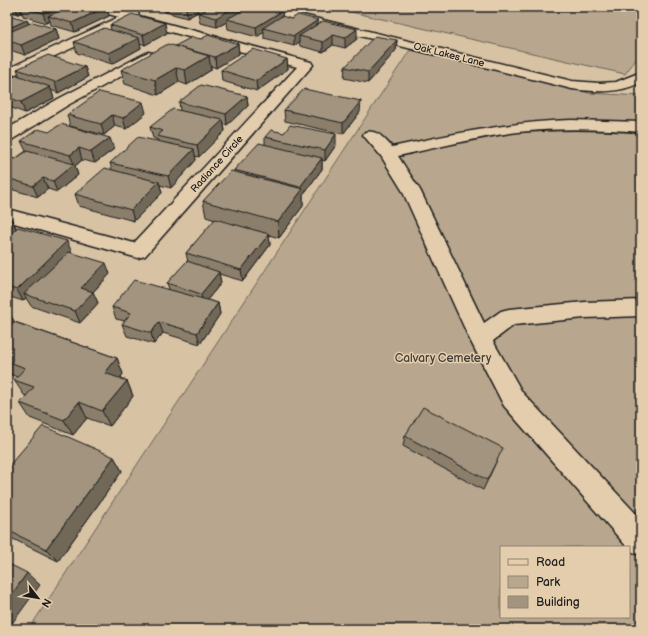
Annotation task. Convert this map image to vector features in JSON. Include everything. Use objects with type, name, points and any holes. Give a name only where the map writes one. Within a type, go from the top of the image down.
[{"type":"street","name":"Radiance Circle","points":[[7,215],[138,251],[306,65],[182,37],[129,17],[94,7]]},
{"type":"street","points":[[8,73],[149,7]]},
{"type":"street","name":"Oak Lakes Lane","points":[[256,7],[572,85],[606,87],[632,82],[641,76]]},
{"type":"street","points":[[7,136],[63,102],[162,48]]},
{"type":"street","points":[[617,126],[617,115],[641,112]]},
{"type":"street","points":[[388,153],[500,130],[538,126],[641,127]]},
{"type":"street","points":[[371,135],[388,153],[411,190],[480,338],[513,400],[641,541]]},
{"type":"street","points":[[480,338],[509,317],[585,310],[641,308]]},
{"type":"green space","points":[[329,7],[641,7],[641,53],[625,74]]},
{"type":"green space","name":"Calvary Cemetery","points":[[410,50],[589,93],[641,96],[641,629],[29,629]]},
{"type":"building","points":[[21,7],[58,7],[43,13]]},
{"type":"building","points":[[68,7],[106,7],[72,23],[48,16]]},
{"type":"building","points":[[235,7],[216,18],[199,13],[206,10],[197,8]]},
{"type":"building","points":[[249,7],[265,7],[282,11],[256,27],[227,19]]},
{"type":"building","points":[[132,14],[165,23],[143,35],[110,25]]},
{"type":"building","points":[[298,15],[318,20],[294,36],[263,28],[282,16],[291,19]]},
{"type":"building","points":[[12,16],[27,20],[7,29],[7,18]]},
{"type":"building","points":[[323,21],[357,29],[345,38],[333,35],[323,42],[299,36]]},
{"type":"building","points":[[33,22],[56,29],[21,45],[7,40],[7,33]]},
{"type":"building","points":[[104,28],[139,38],[109,53],[74,42]]},
{"type":"building","points":[[208,35],[238,44],[215,57],[175,46],[192,37],[201,39]]},
{"type":"building","points":[[375,36],[397,40],[368,72],[345,67]]},
{"type":"building","points":[[168,44],[209,56],[185,70],[176,68],[155,80],[121,70]]},
{"type":"building","points":[[253,49],[287,59],[256,81],[221,70]]},
{"type":"building","points":[[48,55],[85,67],[55,82],[17,69]]},
{"type":"building","points":[[17,75],[50,87],[21,102],[7,97],[7,80]]},
{"type":"building","points":[[201,85],[247,96],[226,114],[179,102]]},
{"type":"building","points":[[304,89],[361,101],[343,123],[284,110]]},
{"type":"building","points":[[99,92],[143,102],[123,118],[112,115],[101,124],[67,115]]},
{"type":"building","points":[[173,109],[223,120],[197,145],[157,136],[163,131],[150,127]]},
{"type":"building","points":[[61,124],[110,138],[91,152],[79,148],[70,155],[21,141],[38,129],[49,132]]},
{"type":"building","points":[[290,125],[336,134],[325,150],[265,137],[271,130],[284,133]]},
{"type":"building","points":[[138,137],[194,149],[168,176],[110,163]]},
{"type":"building","points":[[259,143],[322,158],[300,187],[234,170]]},
{"type":"building","points":[[27,151],[74,164],[53,181],[43,178],[33,186],[7,178],[7,157],[15,159]]},
{"type":"building","points":[[105,168],[159,182],[131,210],[75,194]]},
{"type":"building","points":[[231,171],[303,189],[278,222],[203,201]]},
{"type":"building","points":[[215,219],[269,234],[241,270],[186,253]]},
{"type":"building","points":[[18,227],[67,241],[17,290],[7,287],[7,237]]},
{"type":"building","points":[[69,252],[106,263],[81,288],[93,292],[75,311],[24,294]]},
{"type":"building","points":[[187,261],[219,272],[201,294],[167,283]]},
{"type":"building","points":[[134,280],[218,303],[197,333],[159,322],[151,333],[122,324],[131,313],[112,307]]},
{"type":"building","points":[[7,315],[11,316],[7,321]]},
{"type":"building","points":[[14,322],[117,358],[105,373],[127,381],[102,411],[79,402],[64,420],[20,403],[34,387],[14,380],[25,368],[7,361],[7,329]]},
{"type":"building","points":[[423,407],[503,448],[487,480],[405,436]]},
{"type":"building","points":[[43,426],[114,457],[46,549],[7,530],[7,468]]},
{"type":"building","points":[[7,563],[27,573],[7,601]]}]
